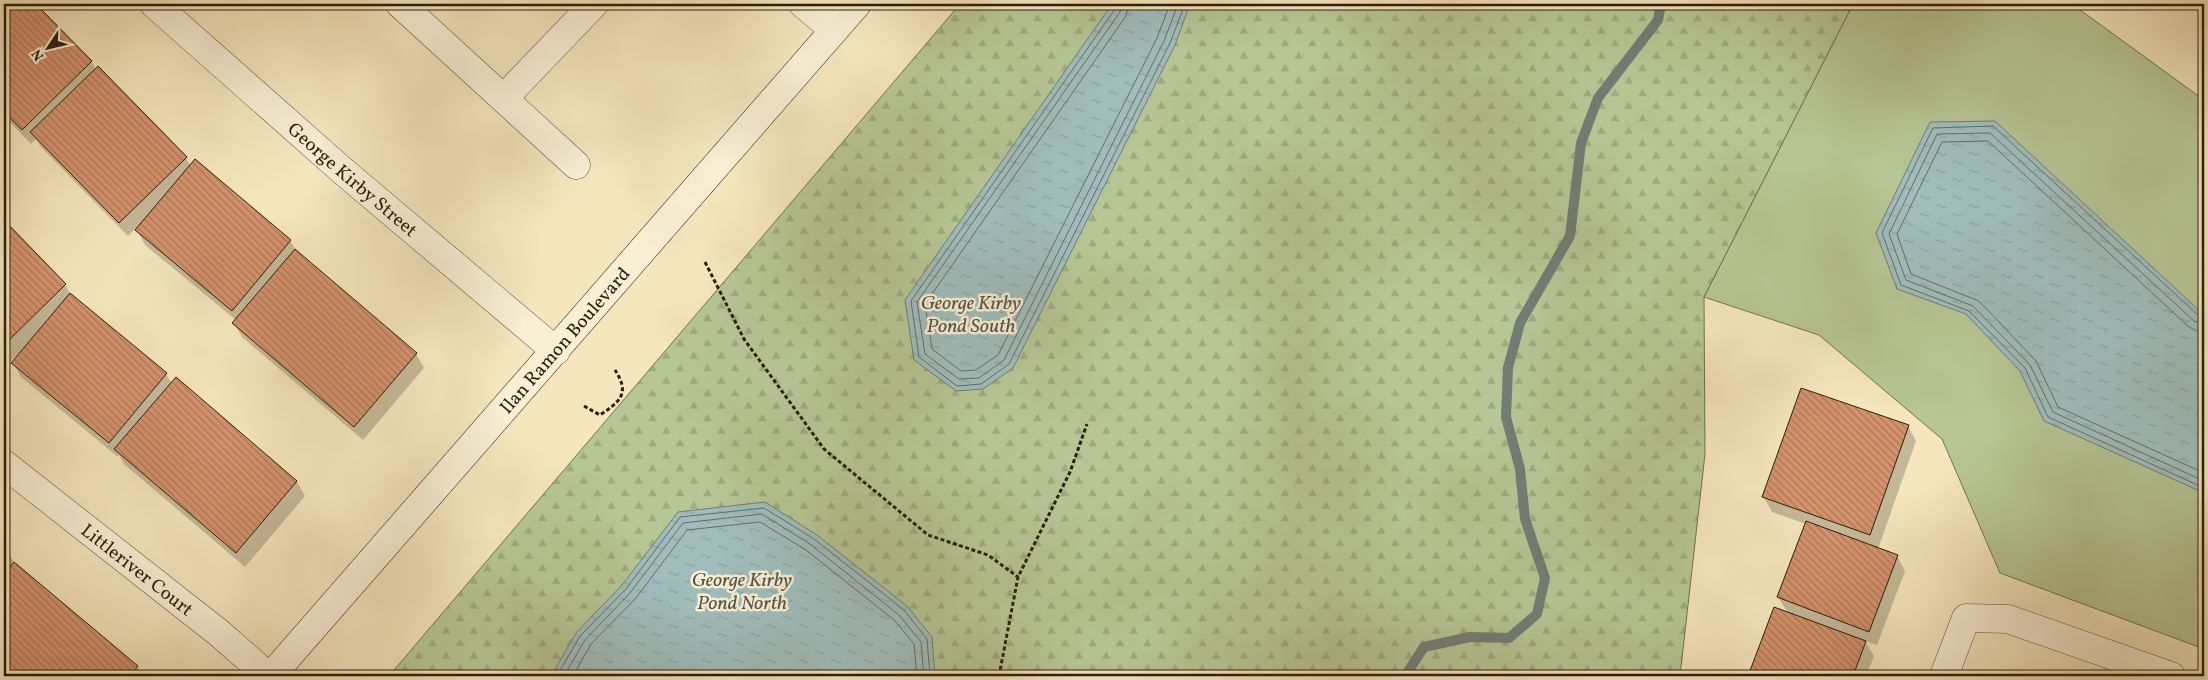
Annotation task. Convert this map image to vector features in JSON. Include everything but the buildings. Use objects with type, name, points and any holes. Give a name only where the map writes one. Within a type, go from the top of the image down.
[{"type":"street","name":"George Kirby Street","points":[[154,4],[344,172],[556,351]]},
{"type":"street","points":[[400,4],[576,165]]},
{"type":"street","points":[[504,98],[594,4]]},
{"type":"street","points":[[803,4],[834,30]]},
{"type":"street","name":"Ilan Ramon Boulevard","points":[[270,676],[556,351],[857,4]]},
{"type":"street","name":"Littleriver Court","points":[[4,464],[219,633],[270,676]]},
{"type":"street","points":[[1944,676],[1966,618],[2008,618],[2171,676]]},
{"type":"path","points":[[705,262],[744,339],[824,449],[928,535],[988,555],[1018,577]]},
{"type":"path","points":[[584,406],[600,415],[615,405],[624,392],[622,382],[615,370]]},
{"type":"path","points":[[999,676],[1018,577],[1070,472],[1087,424]]},
{"type":"green space","points":[[960,4],[1853,4],[1704,297],[1705,454],[1680,676],[389,676]]},
{"type":"green space","points":[[1853,4],[2072,4],[2204,100],[2204,649],[2000,573],[1942,439],[1819,335],[1704,297]]},
{"type":"water","name":"George Kirby Pond South","points":[[1112,4],[1190,4],[1175,45],[1013,368],[983,389],[956,391],[914,360],[905,300]]},
{"type":"water","points":[[1995,121],[2204,315],[2204,493],[2044,421],[2020,371],[1966,314],[1897,289],[1876,233],[1930,122]]},
{"type":"water","name":"George Kirby Pond North","points":[[765,502],[817,535],[907,606],[932,637],[935,676],[551,676],[576,633],[622,585],[678,512]]},
{"type":"waterway","points":[[1405,676],[1424,647],[1470,637],[1509,638],[1537,614],[1545,578],[1525,519],[1520,469],[1506,417],[1508,368],[1520,323],[1570,236],[1581,143],[1598,98],[1658,20],[1661,4]]}]
